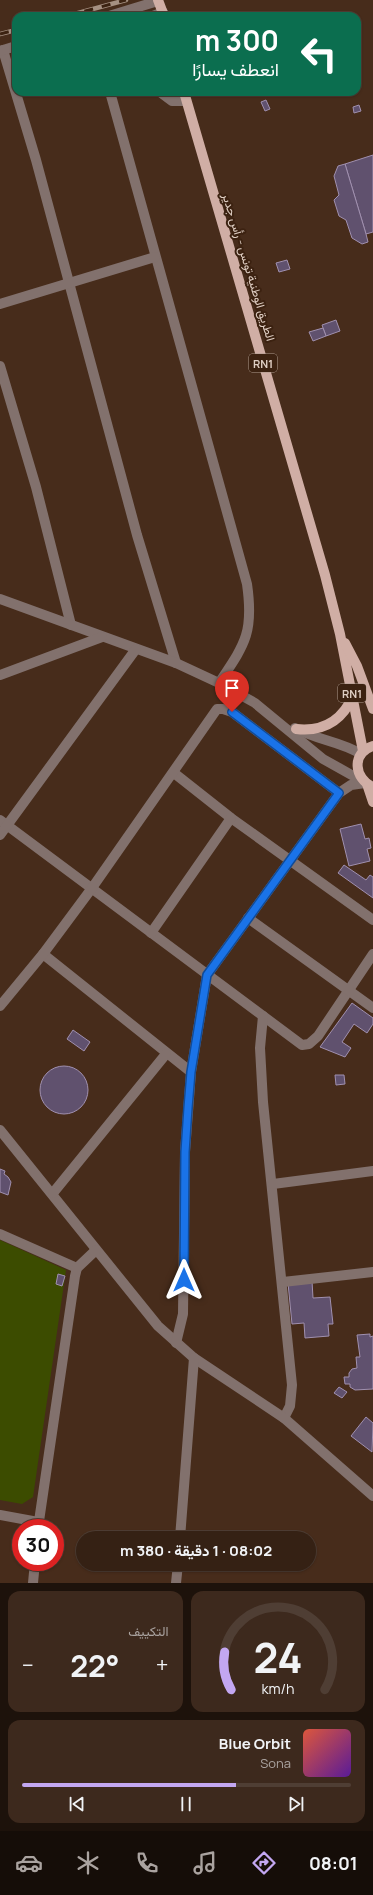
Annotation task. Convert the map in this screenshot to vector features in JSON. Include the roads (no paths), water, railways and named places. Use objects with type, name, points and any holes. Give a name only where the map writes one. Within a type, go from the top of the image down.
[{"type":"main road","points":[[158,0],[162,12]]},
{"type":"main road","name":"الطريق الوطنية تونس - رأس جدير","points":[[185,96],[323,568],[340,634],[353,696],[362,753]]},
{"type":"main road","name":"الطريق الوطنية تونس - رأس جدير","points":[[340,634],[357,666],[373,709]]},
{"type":"main road","points":[[296,729],[308,730],[331,724],[341,716],[353,696]]},
{"type":"main road","points":[[362,753],[373,746]]},
{"type":"main road","name":"RN1","points":[[362,753],[357,765],[360,777],[367,784],[373,802]]},
{"type":"street","points":[[121,12],[158,0]]},
{"type":"street","points":[[12,47],[2,50],[12,82]]},
{"type":"street","points":[[16,96],[36,160],[133,519],[176,663]]},
{"type":"street","points":[[111,96],[248,591],[250,604],[247,636],[219,683]]},
{"type":"street","points":[[165,96],[172,101],[185,96]]},
{"type":"street","points":[[0,304],[155,257]]},
{"type":"street","points":[[0,366],[36,487],[71,625]]},
{"type":"street","points":[[0,599],[176,663],[219,683],[254,703],[323,759],[367,784]]},
{"type":"street","points":[[0,683],[3,674],[102,636]]},
{"type":"street","points":[[0,835],[4,822],[136,649]]},
{"type":"street","points":[[0,1006],[43,954],[92,888],[174,773],[217,709],[232,712],[339,793]]},
{"type":"street","points":[[270,715],[309,736],[343,744],[362,753]]},
{"type":"street","points":[[174,773],[231,818],[373,920]]},
{"type":"street","points":[[176,1343],[183,1314],[185,1152],[191,1072],[207,975],[339,793],[351,785],[367,784]]},
{"type":"street","points":[[151,933],[231,818]]},
{"type":"street","points":[[4,822],[293,1040],[302,1045],[306,1045],[318,1036],[373,954]]},
{"type":"street","points":[[248,918],[373,1008]]},
{"type":"street","points":[[43,954],[166,1054],[191,1072]]},
{"type":"street","points":[[263,1016],[260,1048],[263,1102],[273,1184],[292,1385],[291,1402],[284,1418]]},
{"type":"street","points":[[53,1193],[166,1054]]},
{"type":"street","points":[[0,1130],[53,1193],[96,1250],[158,1326],[194,1358],[284,1418],[373,1496]]},
{"type":"street","points":[[273,1184],[373,1171]]},
{"type":"street","points":[[0,1234],[77,1268]]},
{"type":"street","points":[[39,1519],[77,1268],[96,1250]]},
{"type":"street","points":[[283,1282],[373,1272]]},
{"type":"street","points":[[181,1531],[194,1358]]},
{"type":"street","points":[[0,1516],[13,1519]]},
{"type":"street","points":[[33,1583],[34,1571]]},
{"type":"street","points":[[176,1583],[177,1571]]},
{"type":"railway","points":[[82,12],[126,0]]},
{"type":"railway","points":[[0,34],[12,31]]}]
